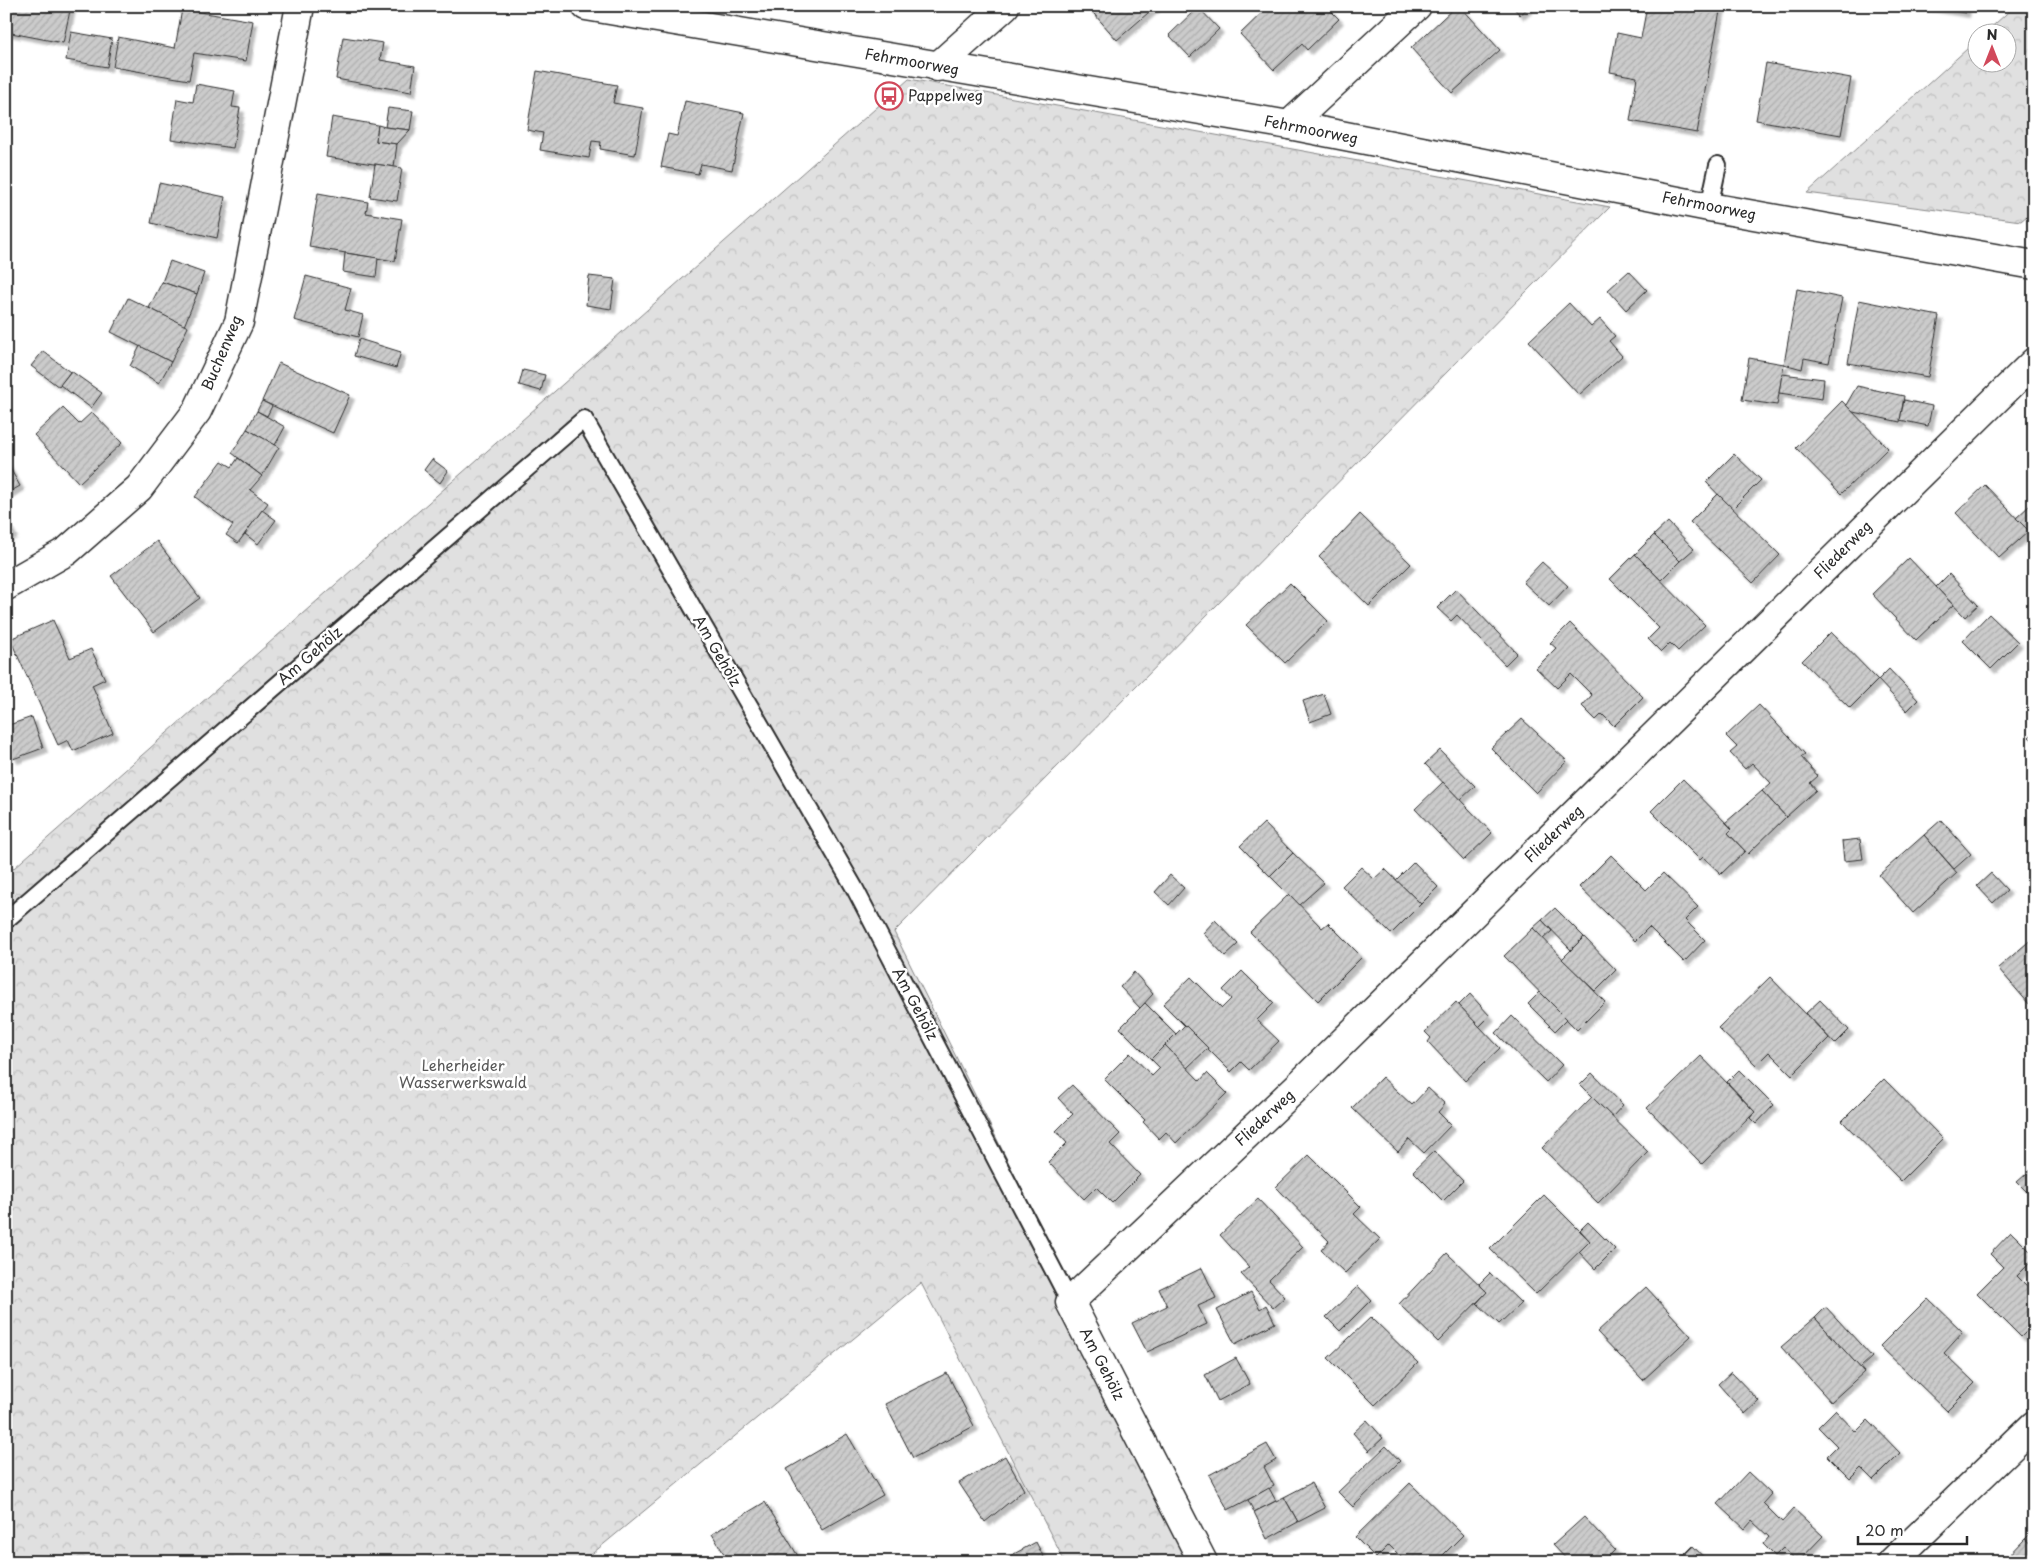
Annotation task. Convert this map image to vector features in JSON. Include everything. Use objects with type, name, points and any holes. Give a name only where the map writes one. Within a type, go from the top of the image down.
[{"type":"street","name":"Buchenweg","points":[[6,586],[67,551],[138,488],[197,411],[239,322],[300,6]]},
{"type":"street","name":"Fehrmoorweg","points":[[586,6],[1289,125],[1709,207],[2034,265]]},
{"type":"street","points":[[937,66],[1005,6]]},
{"type":"street","points":[[1289,125],[1417,6]]},
{"type":"street","name":"Fliederweg","points":[[1070,1302],[1304,1080],[2034,362]]},
{"type":"street","name":"Am Gehölz","points":[[1070,1302],[1203,1562]]},
{"type":"street","points":[[1892,1562],[2034,1424]]},
{"type":"lane","points":[[1709,207],[1718,165]]},
{"type":"lane","name":"Am Gehölz","points":[[6,920],[584,419],[854,887],[1070,1302]]},
{"type":"green space","points":[[2015,6],[2034,6],[2034,210],[2021,221],[1807,193],[1968,48],[1968,72],[2018,72],[2018,22],[1997,22]]},
{"type":"green space","name":"Leherheider Wasserwerkswald","points":[[909,79],[1610,207],[894,932],[1207,1562],[1065,1562],[921,1283],[582,1562],[6,1562],[6,875]]},
{"type":"building","points":[[6,6],[71,6],[63,43],[6,32]]},
{"type":"building","points":[[1087,6],[1156,6],[1117,40]]},
{"type":"building","points":[[1269,6],[1326,6],[1339,19],[1307,50],[1302,44],[1274,70],[1240,34]]},
{"type":"building","points":[[1456,6],[1460,6],[1500,50],[1452,93],[1411,48]]},
{"type":"building","points":[[1512,6],[1530,6],[1520,15]]},
{"type":"building","points":[[1647,6],[1721,6],[1697,133],[1630,121],[1637,77],[1610,72],[1617,33],[1641,38]]},
{"type":"building","points":[[1924,6],[1966,6],[1965,13]]},
{"type":"building","points":[[1198,7],[1219,29],[1190,57],[1169,35]]},
{"type":"building","points":[[182,9],[253,21],[246,61],[194,53],[189,80],[113,67],[118,37],[175,48]]},
{"type":"building","points":[[71,32],[112,39],[107,67],[66,60]]},
{"type":"building","points":[[343,37],[383,43],[380,60],[415,66],[411,92],[336,79]]},
{"type":"building","points":[[1766,63],[1851,78],[1841,135],[1756,120]]},
{"type":"building","points":[[537,71],[617,85],[613,103],[643,108],[635,155],[600,149],[601,142],[592,141],[589,158],[540,150],[543,133],[527,130]]},
{"type":"building","points":[[196,84],[235,91],[232,107],[240,108],[233,148],[171,139],[177,99],[193,102]]},
{"type":"building","points":[[685,101],[744,113],[732,170],[701,164],[698,174],[661,167],[668,134],[677,136]]},
{"type":"building","points":[[388,108],[413,111],[410,130],[385,127]]},
{"type":"building","points":[[332,117],[378,125],[376,141],[397,144],[394,167],[326,157]]},
{"type":"building","points":[[378,125],[410,130],[397,144],[376,141]]},
{"type":"building","points":[[375,164],[402,168],[397,201],[370,197]]},
{"type":"building","points":[[159,183],[225,197],[217,238],[151,223]]},
{"type":"building","points":[[318,193],[368,202],[366,213],[402,219],[395,261],[309,247]]},
{"type":"building","points":[[345,253],[378,258],[376,277],[343,272]]},
{"type":"building","points":[[170,261],[204,273],[197,294],[162,282]]},
{"type":"building","points":[[1629,271],[1647,290],[1626,310],[1608,290]]},
{"type":"building","points":[[306,276],[351,288],[345,310],[363,315],[358,337],[294,320]]},
{"type":"building","points":[[589,276],[615,279],[611,309],[586,305]]},
{"type":"building","points":[[162,282],[197,294],[184,326],[149,308]]},
{"type":"building","points":[[1797,289],[1842,298],[1829,363],[1804,358],[1802,369],[1784,364]]},
{"type":"building","points":[[128,298],[188,327],[171,362],[111,332]]},
{"type":"building","points":[[1859,300],[1939,316],[1928,377],[1848,363]]},
{"type":"building","points":[[1569,303],[1591,327],[1600,319],[1615,336],[1609,341],[1622,356],[1579,395],[1529,341]]},
{"type":"building","points":[[359,339],[401,352],[396,368],[354,356]]},
{"type":"building","points":[[140,346],[171,362],[159,383],[130,366]]},
{"type":"building","points":[[43,351],[70,372],[59,387],[31,366]]},
{"type":"building","points":[[1749,358],[1784,364],[1777,405],[1742,400]]},
{"type":"building","points":[[279,363],[350,395],[333,433],[262,401]]},
{"type":"building","points":[[523,370],[545,375],[541,391],[519,385]]},
{"type":"building","points":[[71,371],[102,393],[91,408],[60,385]]},
{"type":"building","points":[[1782,374],[1824,379],[1822,399],[1779,393]]},
{"type":"building","points":[[1857,386],[1904,396],[1900,422],[1853,412],[1846,405]]},
{"type":"building","points":[[1904,400],[1932,406],[1928,426],[1900,420]]},
{"type":"building","points":[[262,401],[272,406],[267,416],[257,411]]},
{"type":"building","points":[[1842,401],[1888,448],[1841,494],[1796,448]]},
{"type":"building","points":[[63,408],[79,424],[92,412],[122,443],[79,483],[34,435]]},
{"type":"building","points":[[257,411],[285,427],[275,445],[247,429]]},
{"type":"building","points":[[247,429],[279,447],[262,476],[232,453]]},
{"type":"building","points":[[1734,454],[1761,480],[1732,509],[1706,482]]},
{"type":"building","points":[[238,458],[262,476],[250,490],[268,503],[238,543],[226,535],[233,525],[195,497],[222,461],[232,467]]},
{"type":"building","points":[[432,459],[448,471],[440,483],[424,470]]},
{"type":"building","points":[[6,461],[20,486],[6,494]]},
{"type":"building","points":[[1985,485],[2029,531],[1999,558],[1956,513]]},
{"type":"building","points":[[1718,494],[1780,555],[1753,583],[1690,522]]},
{"type":"building","points":[[2030,505],[2034,509],[2034,536],[2016,518]]},
{"type":"building","points":[[262,510],[276,520],[258,544],[245,534]]},
{"type":"building","points":[[1360,514],[1411,564],[1369,606],[1319,557]]},
{"type":"building","points":[[6,520],[13,533],[6,537]]},
{"type":"building","points":[[1668,522],[1694,549],[1680,561],[1654,535]]},
{"type":"building","points":[[1654,535],[1680,561],[1661,580],[1635,554]]},
{"type":"building","points":[[157,541],[200,598],[154,632],[111,576]]},
{"type":"building","points":[[1635,554],[1705,625],[1678,651],[1670,643],[1661,652],[1648,639],[1659,628],[1610,579]]},
{"type":"building","points":[[1909,558],[1953,605],[1916,640],[1872,594]]},
{"type":"building","points":[[1542,562],[1568,586],[1549,606],[1523,582]]},
{"type":"building","points":[[1949,574],[1978,605],[1965,617],[1936,587]]},
{"type":"building","points":[[1290,583],[1328,621],[1285,663],[1246,625]]},
{"type":"building","points":[[1456,589],[1517,653],[1505,665],[1457,615],[1451,621],[1437,608]]},
{"type":"building","points":[[1989,614],[2018,642],[1991,669],[1963,641]]},
{"type":"building","points":[[53,620],[70,658],[91,649],[105,679],[92,685],[113,733],[73,751],[68,740],[58,745],[10,639]]},
{"type":"building","points":[[1570,623],[1643,697],[1614,726],[1602,714],[1596,720],[1582,706],[1592,695],[1571,674],[1557,688],[1536,668],[1556,648],[1550,643]]},
{"type":"building","points":[[1831,632],[1878,680],[1850,708],[1802,661]]},
{"type":"building","points":[[1889,669],[1918,700],[1907,711],[1878,680]]},
{"type":"building","points":[[1324,694],[1331,714],[1310,722],[1303,701]]},
{"type":"building","points":[[1759,705],[1805,754],[1801,757],[1818,776],[1810,783],[1816,790],[1786,817],[1762,791],[1771,783],[1752,763],[1745,769],[1730,753],[1737,747],[1726,736]]},
{"type":"building","points":[[32,717],[43,748],[13,759],[6,742],[6,726]]},
{"type":"building","points":[[1522,719],[1567,761],[1536,793],[1491,748]]},
{"type":"building","points":[[2034,732],[2034,742],[2029,737]]},
{"type":"building","points":[[1440,750],[1475,786],[1460,800],[1425,764]]},
{"type":"building","points":[[1683,779],[1732,829],[1728,833],[1745,851],[1721,874],[1703,857],[1700,860],[1651,811]]},
{"type":"building","points":[[1443,782],[1492,833],[1464,860],[1415,809]]},
{"type":"building","points":[[1762,791],[1786,817],[1748,854],[1728,833],[1732,829],[1726,822]]},
{"type":"building","points":[[1941,820],[1971,854],[1954,869],[1924,835]]},
{"type":"building","points":[[1264,823],[1293,853],[1270,876],[1240,846]]},
{"type":"building","points":[[1924,835],[1957,873],[1913,913],[1879,875]]},
{"type":"building","points":[[1860,839],[1863,859],[1844,861],[1842,841]]},
{"type":"building","points":[[1293,853],[1324,883],[1299,905],[1270,876]]},
{"type":"building","points":[[1611,855],[1646,890],[1663,873],[1698,907],[1685,920],[1705,940],[1684,962],[1649,927],[1635,941],[1579,887]]},
{"type":"building","points":[[1414,862],[1438,887],[1421,904],[1396,880]]},
{"type":"building","points":[[1361,867],[1374,879],[1385,869],[1421,904],[1391,934],[1342,886]]},
{"type":"building","points":[[1991,873],[2007,890],[1993,903],[1977,886]]},
{"type":"building","points":[[1170,875],[1184,888],[1169,905],[1155,892]]},
{"type":"building","points":[[1289,894],[1322,928],[1328,923],[1362,957],[1318,1001],[1250,932]]},
{"type":"building","points":[[1555,908],[1584,937],[1571,950],[1542,920]]},
{"type":"building","points":[[1215,920],[1238,944],[1225,956],[1203,933]]},
{"type":"building","points":[[1542,920],[1552,931],[1543,939],[1533,928]]},
{"type":"building","points":[[1533,928],[1605,1002],[1577,1030],[1504,956]]},
{"type":"building","points":[[1584,937],[1616,970],[1595,991],[1562,959]]},
{"type":"building","points":[[2034,937],[2034,1000],[2029,1004],[1998,968]]},
{"type":"building","points":[[1242,971],[1274,1003],[1257,1020],[1279,1041],[1249,1070],[1241,1062],[1231,1072],[1163,1004],[1191,977],[1222,1008],[1231,999],[1223,990]]},
{"type":"building","points":[[1134,972],[1153,994],[1140,1008],[1120,987]]},
{"type":"building","points":[[1770,977],[1829,1038],[1792,1075],[1769,1052],[1756,1065],[1718,1028]]},
{"type":"building","points":[[1540,992],[1567,1019],[1555,1031],[1528,1004]]},
{"type":"building","points":[[1470,994],[1490,1016],[1479,1027],[1459,1005]]},
{"type":"building","points":[[1820,1000],[1849,1030],[1835,1044],[1806,1013]]},
{"type":"building","points":[[1456,1002],[1500,1048],[1465,1081],[1428,1042],[1431,1038],[1425,1032]]},
{"type":"building","points":[[1145,1003],[1176,1034],[1151,1059],[1120,1028]]},
{"type":"building","points":[[1512,1016],[1562,1065],[1546,1082],[1496,1033]]},
{"type":"building","points":[[1185,1025],[1208,1048],[1187,1068],[1165,1045]]},
{"type":"building","points":[[1165,1045],[1200,1081],[1207,1073],[1227,1093],[1176,1143],[1166,1132],[1159,1139],[1143,1122],[1145,1120],[1104,1079],[1130,1053],[1152,1076],[1160,1068],[1151,1059]]},
{"type":"building","points":[[1701,1056],[1755,1112],[1702,1164],[1647,1108]]},
{"type":"building","points":[[1739,1070],[1774,1105],[1756,1124],[1750,1118],[1755,1112],[1727,1082]]},
{"type":"building","points":[[1592,1073],[1623,1105],[1612,1117],[1580,1085]]},
{"type":"building","points":[[1382,1077],[1412,1105],[1428,1088],[1445,1104],[1438,1112],[1451,1125],[1424,1153],[1409,1139],[1398,1152],[1352,1108]]},
{"type":"building","points":[[1884,1079],[1943,1139],[1901,1181],[1842,1121]]},
{"type":"building","points":[[1072,1085],[1120,1134],[1110,1144],[1140,1175],[1112,1203],[1096,1187],[1084,1199],[1048,1162],[1067,1143],[1056,1131],[1073,1114],[1058,1098]]},
{"type":"building","points":[[1592,1097],[1648,1152],[1598,1203],[1542,1148]]},
{"type":"building","points":[[1434,1151],[1463,1181],[1443,1201],[1413,1171]]},
{"type":"building","points":[[1309,1155],[1361,1207],[1354,1214],[1380,1239],[1345,1273],[1321,1250],[1329,1241],[1276,1187]]},
{"type":"building","points":[[2034,1167],[2034,1199],[2017,1182]]},
{"type":"building","points":[[1544,1195],[1590,1241],[1536,1294],[1490,1249]]},
{"type":"building","points":[[1258,1199],[1303,1247],[1269,1280],[1285,1297],[1273,1308],[1241,1274],[1249,1267],[1220,1235]]},
{"type":"building","points":[[1588,1222],[1615,1249],[1595,1269],[1579,1252],[1590,1241],[1580,1230]]},
{"type":"building","points":[[2011,1232],[2034,1255],[2034,1259],[2017,1276],[2034,1293],[2034,1324],[2021,1337],[1977,1293],[2003,1267],[1990,1254]]},
{"type":"building","points":[[1447,1253],[1487,1292],[1438,1342],[1399,1304]]},
{"type":"building","points":[[1202,1268],[1216,1298],[1198,1306],[1207,1324],[1147,1352],[1132,1323],[1167,1306],[1159,1289]]},
{"type":"building","points":[[1490,1273],[1521,1303],[1499,1324],[1477,1303],[1487,1292],[1479,1284]]},
{"type":"building","points":[[1358,1286],[1371,1300],[1340,1331],[1326,1317]]},
{"type":"building","points":[[1646,1287],[1691,1336],[1643,1380],[1597,1332]]},
{"type":"building","points":[[1251,1292],[1260,1309],[1266,1305],[1275,1323],[1235,1344],[1217,1310]]},
{"type":"building","points":[[1928,1298],[1963,1332],[1944,1353],[1975,1383],[1947,1411],[1880,1346]]},
{"type":"building","points":[[1826,1307],[1872,1357],[1860,1368],[1815,1318]]},
{"type":"building","points":[[1371,1317],[1418,1363],[1375,1405],[1328,1358]]},
{"type":"building","points":[[1815,1318],[1864,1372],[1831,1402],[1781,1347]]},
{"type":"building","points":[[1236,1358],[1250,1384],[1218,1401],[1205,1375]]},
{"type":"building","points":[[1731,1372],[1759,1401],[1745,1414],[1718,1384]]},
{"type":"building","points":[[947,1373],[974,1426],[913,1458],[885,1404]]},
{"type":"building","points":[[1835,1410],[1856,1432],[1868,1420],[1900,1453],[1873,1480],[1861,1468],[1850,1479],[1827,1456],[1837,1446],[1818,1427]]},
{"type":"building","points":[[1367,1420],[1383,1438],[1369,1451],[1353,1433]]},
{"type":"building","points":[[847,1434],[883,1495],[822,1530],[787,1469]]},
{"type":"building","points":[[1267,1444],[1276,1460],[1264,1467],[1274,1486],[1228,1510],[1209,1475]]},
{"type":"building","points":[[1386,1446],[1400,1461],[1353,1507],[1338,1492]]},
{"type":"building","points":[[1005,1456],[1024,1490],[985,1522],[959,1483]]},
{"type":"building","points":[[1748,1472],[1771,1494],[1763,1503],[1782,1522],[1794,1509],[1823,1536],[1798,1562],[1783,1548],[1775,1556],[1763,1544],[1769,1537],[1752,1521],[1745,1529],[1718,1504]]},
{"type":"building","points":[[1311,1483],[1325,1508],[1298,1522],[1284,1497]]},
{"type":"building","points":[[1410,1483],[1463,1535],[1436,1562],[1406,1562],[1389,1545],[1376,1558],[1355,1537]]},
{"type":"building","points":[[1269,1488],[1276,1501],[1254,1512],[1248,1500]]},
{"type":"building","points":[[1284,1497],[1298,1522],[1267,1539],[1254,1512]]},
{"type":"building","points":[[765,1502],[801,1561],[729,1562],[712,1534]]},
{"type":"building","points":[[1584,1517],[1615,1550],[1603,1562],[1569,1562],[1553,1545]]},
{"type":"building","points":[[2034,1530],[2034,1547],[2025,1539]]},
{"type":"building","points":[[2025,1539],[2034,1547],[2034,1562],[2003,1562]]},
{"type":"building","points":[[1036,1542],[1046,1562],[999,1562]]},
{"type":"building","points":[[1693,1546],[1708,1562],[1677,1562]]},
{"type":"place","name":"Pappelweg","points":[[889,96]]}]
